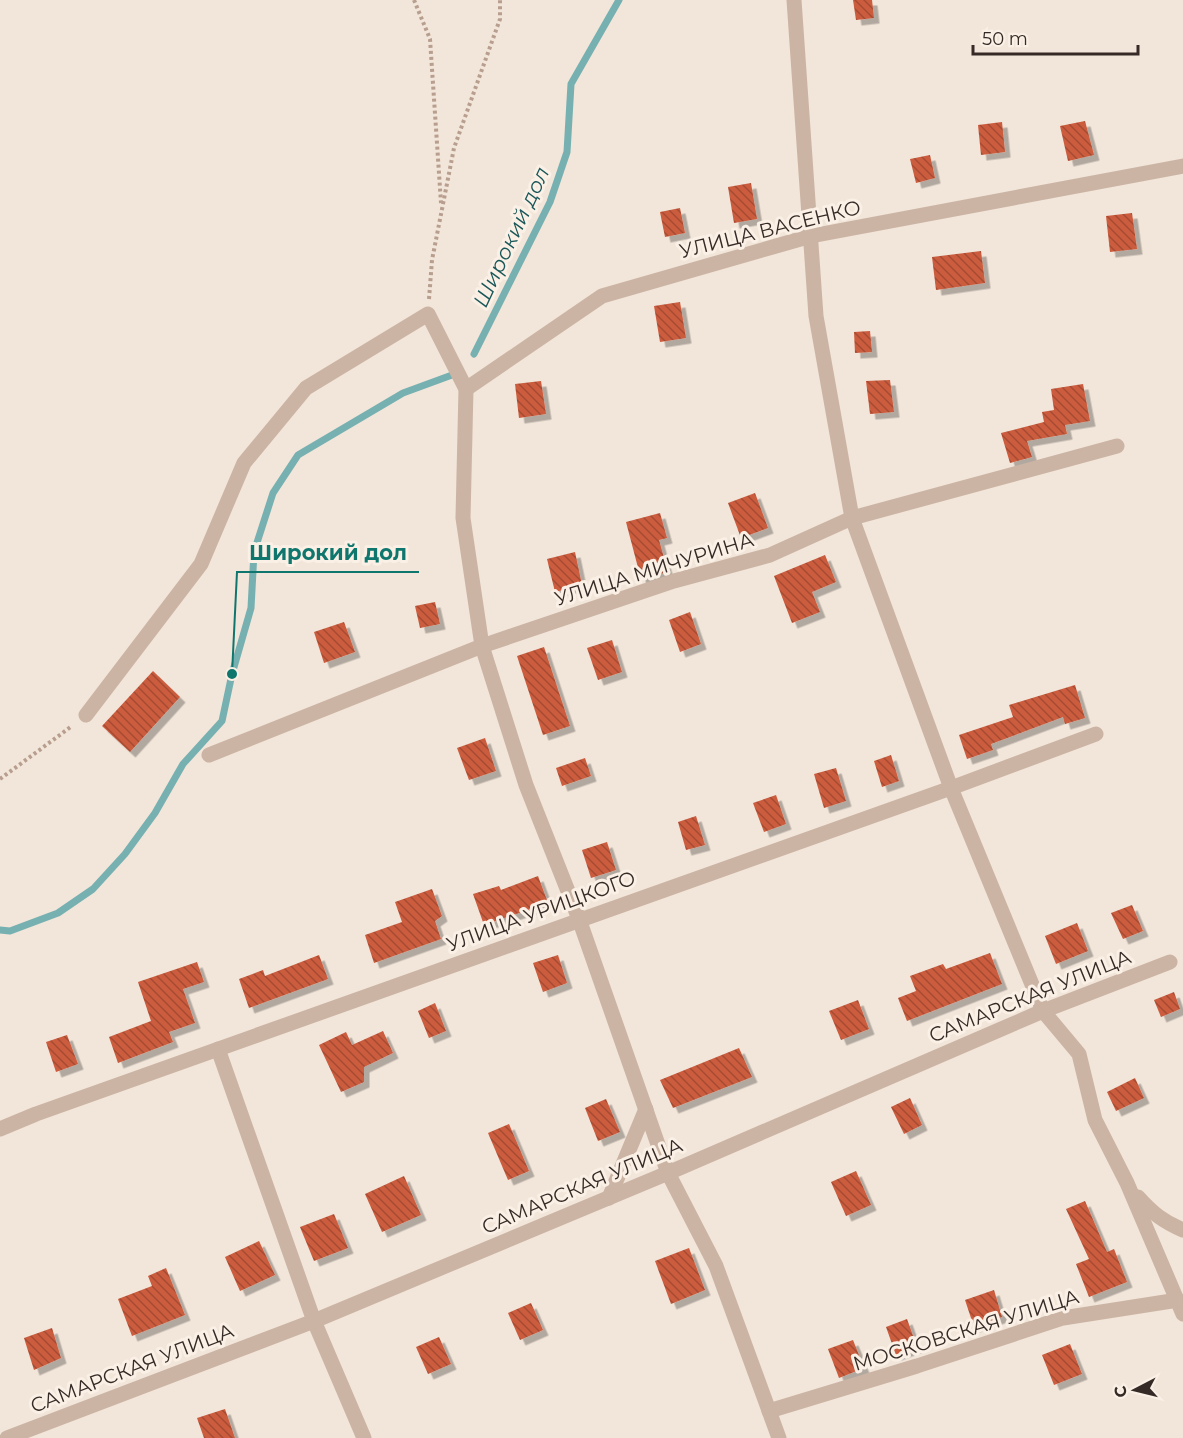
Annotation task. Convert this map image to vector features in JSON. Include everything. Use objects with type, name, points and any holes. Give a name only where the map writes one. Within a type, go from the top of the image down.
[{"type":"street","points":[[794,0],[816,316],[852,518],[951,788],[1043,1011],[1079,1054],[1095,1120],[1127,1183],[1180,1307]]},
{"type":"street","name":"УЛИЦА ВАСЕНКО","points":[[466,389],[602,296],[811,236],[1183,166]]},
{"type":"street","points":[[87,715],[201,564],[244,463],[306,388],[428,314],[466,389],[463,518],[482,646],[526,785],[579,919],[668,1173],[716,1266],[779,1438]]},
{"type":"street","name":"УЛИЦА МИЧУРИНА","points":[[209,755],[482,646],[674,581],[770,555],[852,518],[1117,446]]},
{"type":"street","name":"УЛИЦА УРИЦКОГО","points":[[0,1129],[36,1114],[951,788],[1096,734]]},
{"type":"street","name":"САМАРСКАЯ УЛИЦА","points":[[7,1438],[314,1321],[668,1173],[1043,1011],[1170,962]]},
{"type":"street","points":[[218,1049],[314,1321],[364,1438]]},
{"type":"street","points":[[609,1198],[646,1109]]},
{"type":"street","points":[[1127,1183],[1151,1213],[1165,1223],[1183,1230]]},
{"type":"street","name":"МОСКОВСКАЯ УЛИЦА","points":[[769,1411],[1063,1318],[1180,1307]]},
{"type":"path","points":[[414,0],[430,39],[441,210]]},
{"type":"path","points":[[428,314],[432,261],[454,148],[500,19],[500,0]]},
{"type":"path","points":[[0,779],[87,715]]},
{"type":"building","points":[[853,0],[872,0],[874,18],[856,20]]},
{"type":"building","points":[[1085,121],[1094,155],[1068,161],[1060,126]]},
{"type":"building","points":[[1002,122],[1005,152],[981,155],[978,125]]},
{"type":"building","points":[[930,155],[935,178],[916,183],[910,159]]},
{"type":"building","points":[[751,183],[757,219],[734,223],[728,187]]},
{"type":"building","points":[[680,208],[685,233],[665,237],[660,212]]},
{"type":"building","points":[[1132,213],[1137,249],[1110,252],[1106,216]]},
{"type":"building","points":[[981,251],[985,283],[936,290],[932,257]]},
{"type":"building","points":[[680,302],[686,338],[660,342],[654,306]]},
{"type":"building","points":[[870,331],[872,352],[855,353],[854,332]]},
{"type":"building","points":[[890,380],[894,412],[870,414],[866,381]]},
{"type":"building","points":[[541,381],[546,414],[519,418],[515,384]]},
{"type":"building","points":[[1083,384],[1090,421],[1065,425],[1067,434],[1027,441],[1032,457],[1010,463],[1001,433],[1044,422],[1042,412],[1054,410],[1051,389]]},
{"type":"building","points":[[755,493],[768,528],[741,538],[728,503]]},
{"type":"building","points":[[660,513],[667,538],[659,540],[668,572],[641,579],[626,522]]},
{"type":"building","points":[[575,552],[582,585],[555,592],[547,559]]},
{"type":"building","points":[[825,555],[836,582],[812,592],[820,612],[792,623],[774,576]]},
{"type":"building","points":[[435,602],[440,624],[420,628],[415,606]]},
{"type":"building","points":[[690,612],[701,644],[680,652],[669,620]]},
{"type":"building","points":[[344,622],[355,652],[324,663],[314,632]]},
{"type":"building","points":[[612,640],[622,672],[598,680],[587,648]]},
{"type":"building","points":[[544,647],[570,726],[543,735],[517,656]]},
{"type":"building","points":[[153,671],[180,697],[130,752],[102,726]]},
{"type":"building","points":[[1075,685],[1085,718],[1065,724],[1063,717],[991,744],[993,750],[967,759],[959,735],[1013,717],[1009,705]]},
{"type":"building","points":[[485,738],[496,771],[469,780],[457,748]]},
{"type":"building","points":[[891,755],[899,781],[882,787],[874,761]]},
{"type":"building","points":[[585,758],[591,776],[562,786],[556,768]]},
{"type":"building","points":[[836,768],[846,801],[824,808],[814,774]]},
{"type":"building","points":[[776,795],[786,824],[764,832],[753,803]]},
{"type":"building","points":[[696,816],[705,845],[686,850],[678,822]]},
{"type":"building","points":[[607,842],[616,870],[591,878],[582,850]]},
{"type":"building","points":[[538,876],[548,903],[484,925],[473,894],[499,886],[501,890]]},
{"type":"building","points":[[432,889],[442,916],[435,921],[441,939],[374,963],[365,935],[402,922],[395,902]]},
{"type":"building","points":[[1132,905],[1143,931],[1123,939],[1111,913]]},
{"type":"building","points":[[1077,923],[1088,951],[1056,964],[1045,936]]},
{"type":"building","points":[[990,953],[1002,984],[907,1021],[898,998],[916,991],[910,976],[943,964],[946,969]]},
{"type":"building","points":[[319,955],[328,979],[249,1008],[239,979],[263,970],[265,976]]},
{"type":"building","points":[[558,955],[567,983],[543,992],[533,963]]},
{"type":"building","points":[[197,962],[204,982],[183,989],[195,1023],[169,1032],[173,1042],[118,1063],[109,1037],[151,1021],[138,982]]},
{"type":"building","points":[[1174,992],[1180,1009],[1161,1017],[1154,1000]]},
{"type":"building","points":[[858,1000],[869,1029],[841,1040],[829,1011]]},
{"type":"building","points":[[435,1003],[446,1031],[429,1038],[418,1011]]},
{"type":"building","points":[[383,1031],[393,1053],[364,1067],[364,1082],[341,1092],[319,1045],[346,1032],[352,1045]]},
{"type":"building","points":[[67,1035],[78,1064],[56,1072],[46,1042]]},
{"type":"building","points":[[739,1048],[752,1077],[673,1108],[660,1080]]},
{"type":"building","points":[[1135,1078],[1144,1098],[1116,1111],[1107,1092]]},
{"type":"building","points":[[910,1098],[922,1125],[904,1134],[891,1107]]},
{"type":"building","points":[[606,1099],[620,1132],[598,1141],[585,1108]]},
{"type":"building","points":[[509,1124],[529,1171],[508,1180],[488,1133]]},
{"type":"building","points":[[856,1171],[871,1205],[846,1216],[831,1182]]},
{"type":"building","points":[[404,1176],[421,1215],[382,1232],[365,1194]]},
{"type":"building","points":[[1085,1201],[1107,1252],[1114,1249],[1127,1282],[1089,1297],[1076,1264],[1089,1259],[1066,1209]]},
{"type":"building","points":[[334,1214],[348,1248],[314,1261],[300,1227]]},
{"type":"building","points":[[259,1241],[275,1275],[240,1291],[225,1257]]},
{"type":"building","points":[[689,1248],[705,1290],[671,1304],[655,1261]]},
{"type":"building","points":[[166,1268],[185,1315],[132,1336],[118,1299],[152,1286],[148,1276]]},
{"type":"building","points":[[994,1290],[1002,1317],[974,1327],[965,1300]]},
{"type":"building","points":[[531,1303],[543,1330],[520,1340],[508,1313]]},
{"type":"building","points":[[907,1319],[917,1347],[896,1355],[886,1327]]},
{"type":"building","points":[[52,1328],[61,1358],[34,1370],[24,1338]]},
{"type":"building","points":[[439,1337],[451,1364],[428,1374],[416,1347]]},
{"type":"building","points":[[853,1340],[864,1368],[839,1378],[828,1349]]},
{"type":"building","points":[[1070,1344],[1082,1374],[1054,1385],[1042,1355]]},
{"type":"building","points":[[225,1409],[235,1438],[204,1438],[197,1418]]},
{"type":"waterway","name":"Широкий дол","points":[[474,354],[550,202],[567,152],[571,84],[619,0]]},
{"type":"waterway","name":"Широкий дол","points":[[0,930],[10,931],[58,913],[93,889],[125,854],[155,813],[183,764],[222,721],[232,674],[251,608],[254,552],[273,493],[298,455],[403,393],[452,375]]},
{"type":"place","name":"Широкий дол","points":[[232,674]]}]
